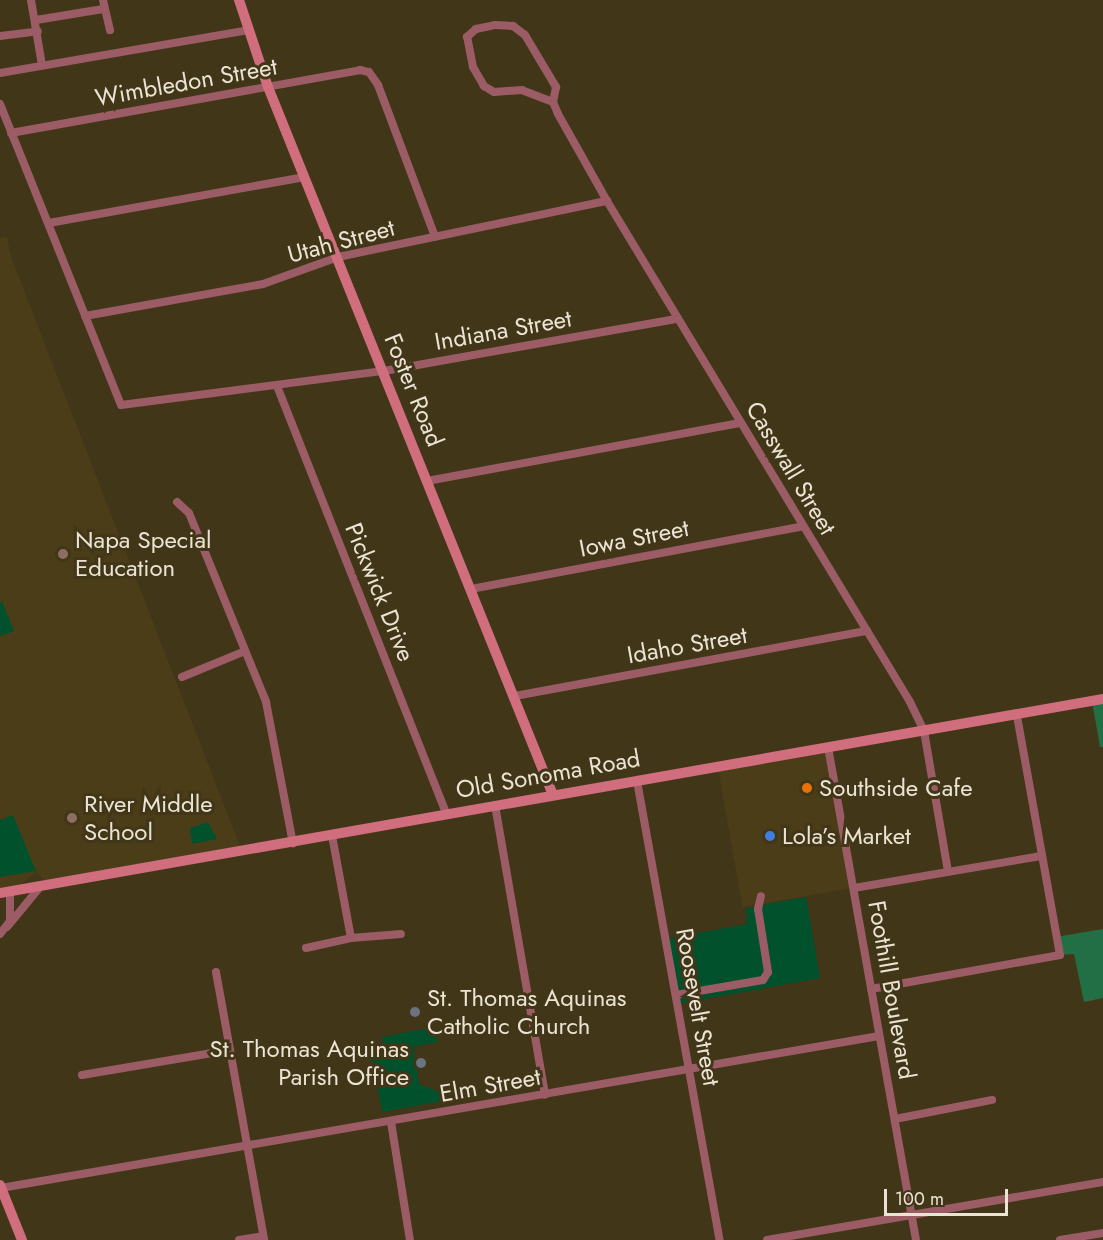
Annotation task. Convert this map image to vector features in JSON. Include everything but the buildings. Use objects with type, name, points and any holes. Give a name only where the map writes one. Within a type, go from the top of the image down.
[{"type":"main road","name":"Foster Road","points":[[239,0],[268,87],[339,257],[554,795]]},
{"type":"main road","name":"Old Sonoma Road","points":[[5,893],[293,843],[446,813],[1103,699]]},
{"type":"main road","points":[[1,1187],[22,1240]]},
{"type":"street","points":[[31,0],[38,30],[42,65]]},
{"type":"street","points":[[36,20],[103,4],[110,30]]},
{"type":"street","name":"Casswall Street","points":[[553,102],[522,90],[494,92],[484,86],[473,67],[467,37],[476,29],[513,26],[525,35],[556,87],[553,102],[607,201],[867,631],[924,731],[948,872]]},
{"type":"street","points":[[0,36],[38,30]]},
{"type":"street","points":[[0,74],[248,30]]},
{"type":"street","name":"Wimbledon Street","points":[[11,133],[360,70],[369,72],[378,85],[435,237]]},
{"type":"street","points":[[0,104],[85,316]]},
{"type":"street","points":[[49,224],[305,177]]},
{"type":"street","name":"Utah Street","points":[[85,316],[262,284],[339,257],[607,201]]},
{"type":"street","name":"Indiana Street","points":[[85,316],[121,405],[384,371],[678,319]]},
{"type":"street","name":"Pickwick Drive","points":[[277,386],[446,813]]},
{"type":"street","points":[[428,481],[740,423]]},
{"type":"street","points":[[177,502],[189,513],[266,702],[293,843]]},
{"type":"street","name":"Iowa Street","points":[[471,589],[803,526]]},
{"type":"street","name":"Idaho Street","points":[[515,696],[867,631]]},
{"type":"street","points":[[182,677],[245,651]]},
{"type":"street","points":[[871,989],[1060,955],[1017,715]]},
{"type":"street","name":"Foothill Boulevard","points":[[828,747],[916,1240]]},
{"type":"street","name":"Roosevelt Street","points":[[637,781],[720,1240]]},
{"type":"street","points":[[495,805],[545,1095]]},
{"type":"street","points":[[332,835],[351,938]]},
{"type":"street","points":[[854,888],[1041,856]]},
{"type":"street","points":[[0,934],[40,887]]},
{"type":"street","points":[[5,893],[13,904],[8,927]]},
{"type":"street","points":[[676,995],[763,980],[768,972],[758,909],[761,896]]},
{"type":"street","points":[[306,948],[351,938],[401,934]]},
{"type":"street","points":[[216,972],[263,1238],[238,1240]]},
{"type":"street","name":"Elm Street","points":[[1,1187],[391,1122],[879,1036]]},
{"type":"street","points":[[82,1075],[230,1050]]},
{"type":"street","points":[[895,1119],[992,1100]]},
{"type":"street","points":[[391,1122],[410,1240]]},
{"type":"street","points":[[767,1240],[1103,1182]]},
{"type":"street","points":[[1059,1240],[1103,1233]]},
{"type":"shaded area","name":"Napa Special Education","points":[[7,237],[11,257],[240,846],[45,881],[36,872],[13,891],[0,892],[0,238]]},
{"type":"shaded area","points":[[828,747],[853,888],[743,907],[718,766]]},
{"type":"green space","points":[[2,601],[14,631],[0,636],[0,602]]},
{"type":"green space","points":[[1103,699],[1103,747],[1100,747],[1092,701]]},
{"type":"green space","points":[[13,815],[36,871],[0,877],[0,820]]},
{"type":"green space","points":[[208,822],[217,839],[192,844],[190,828]]},
{"type":"green space","points":[[806,897],[820,978],[678,1004],[666,939],[747,924],[746,908]]},
{"type":"green space","points":[[1103,929],[1103,998],[1084,1002],[1074,954],[1060,955],[1056,937]]},
{"type":"green space","points":[[433,1027],[438,1042],[413,1047],[419,1084],[440,1092],[452,1090],[454,1099],[382,1112],[370,1045],[383,1043],[382,1037]]},
{"type":"place","name":"Napa Special Education","points":[[63,554]]},
{"type":"place","name":"Southside Cafe","points":[[807,788]]},
{"type":"place","name":"River Middle School","points":[[72,818]]},
{"type":"place","name":"Lola’s Market","points":[[770,836]]},
{"type":"place","name":"St. Thomas Aquinas Catholic Church","points":[[415,1012]]},
{"type":"place","name":"St. Thomas Aquinas Parish Office","points":[[421,1063]]}]
